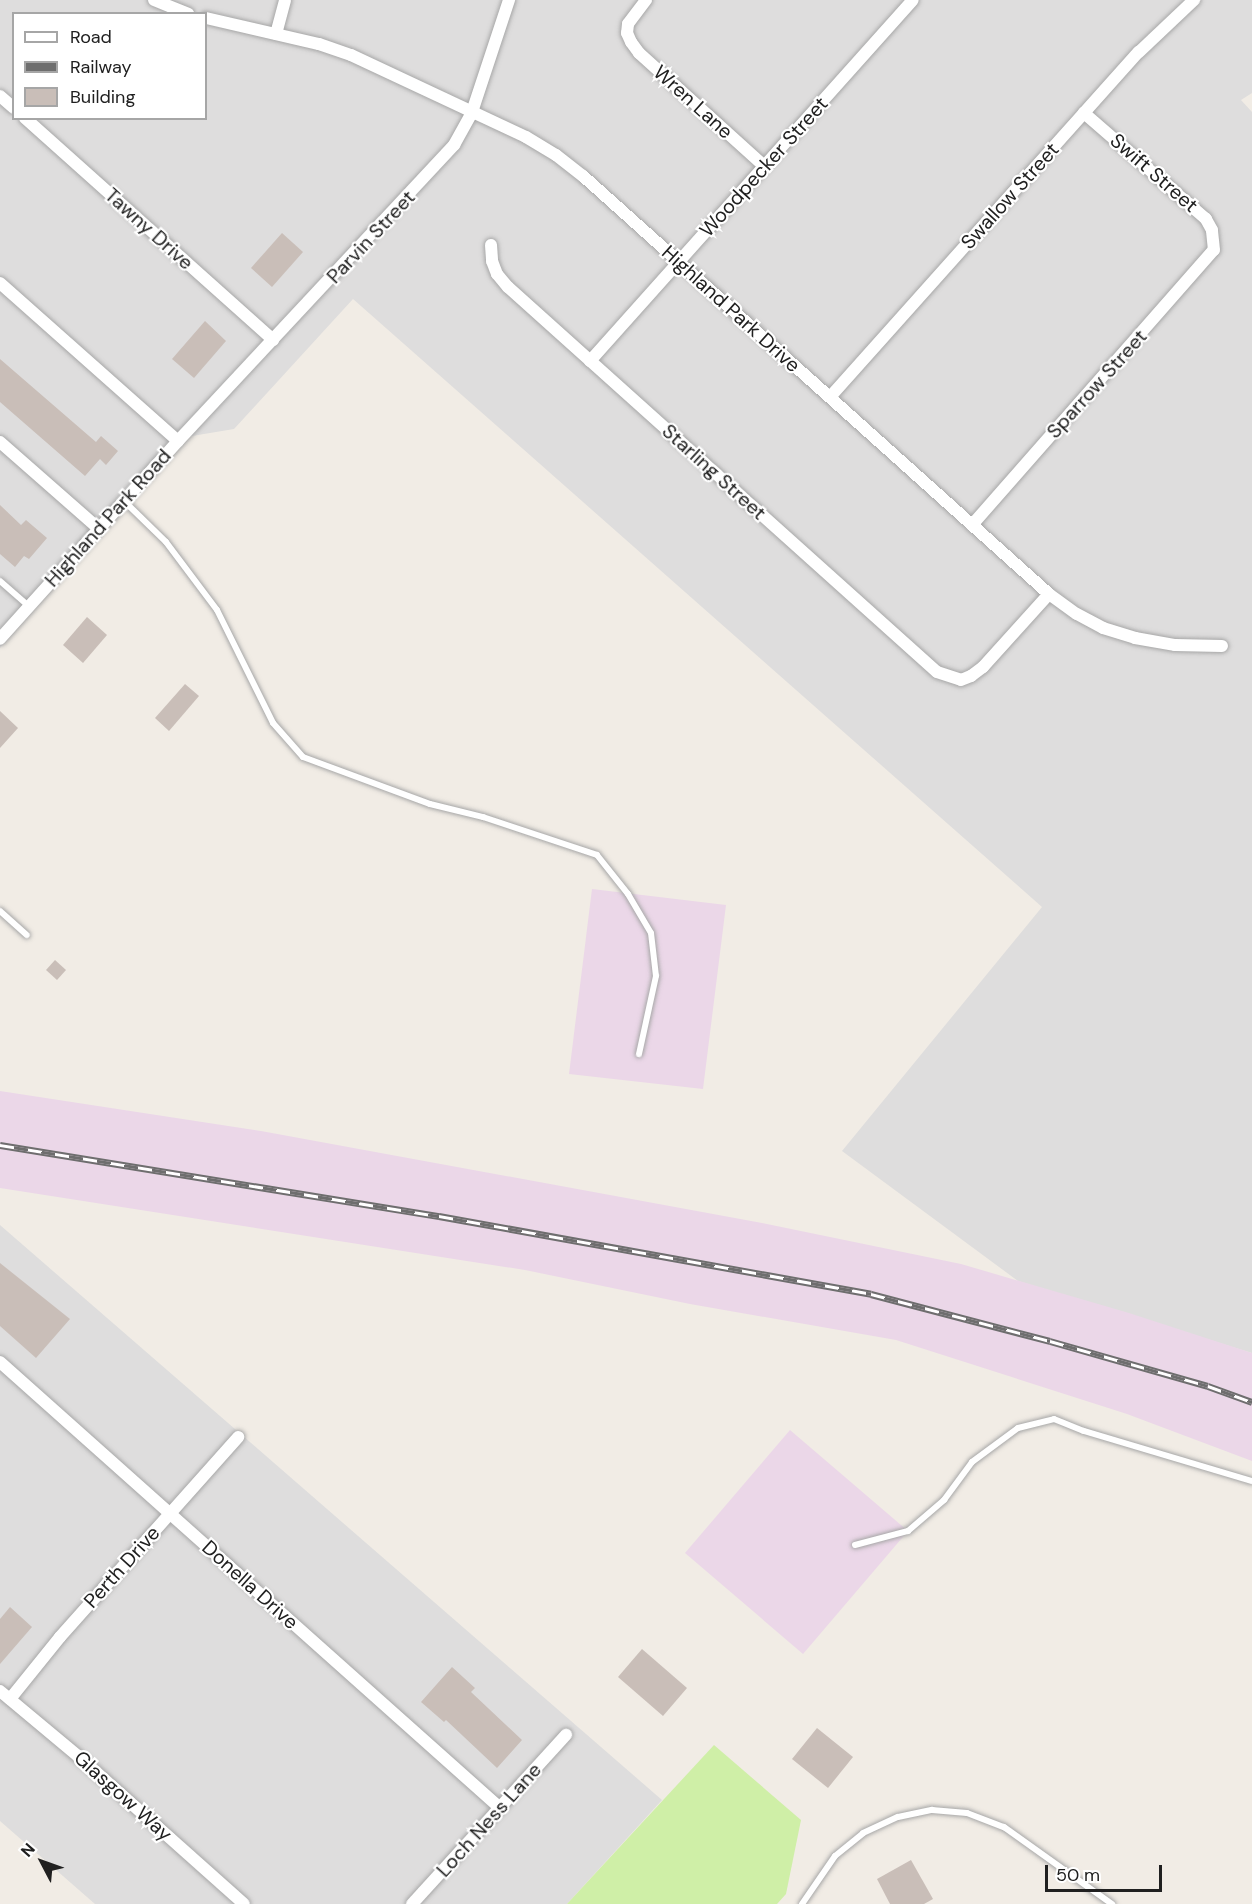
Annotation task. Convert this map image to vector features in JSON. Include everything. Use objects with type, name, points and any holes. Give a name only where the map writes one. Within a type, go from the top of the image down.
[{"type":"street","points":[[154,0],[183,12]]},
{"type":"street","points":[[276,34],[285,0]]},
{"type":"street","name":"Parvin Street","points":[[178,441],[454,146],[472,112],[509,0]]},
{"type":"street","name":"Wren Lane","points":[[646,0],[628,24],[627,33],[639,53],[764,166]]},
{"type":"street","name":"Woodpecker Street","points":[[590,361],[913,0]]},
{"type":"street","name":"Swallow Street","points":[[830,397],[1159,31],[1194,0]]},
{"type":"street","name":"Highland Park Drive","points":[[207,18],[351,55],[472,112],[556,155],[679,262],[1049,594],[1077,614],[1103,628],[1135,638],[1175,645],[1222,646]]},
{"type":"street","points":[[0,96],[12,106]]},
{"type":"street","name":"Swift Street","points":[[1084,113],[1206,219],[1215,239]]},
{"type":"street","name":"Tawny Drive","points":[[27,120],[273,340]]},
{"type":"street","name":"Sparrow Street","points":[[972,525],[1207,260],[1214,250],[1215,239]]},
{"type":"street","name":"Starling Street","points":[[491,244],[492,261],[497,274],[508,287],[937,672],[961,680],[971,676],[1049,594]]},
{"type":"street","name":"Highland Park Road","points":[[0,283],[178,441],[0,639]]},
{"type":"street","points":[[0,442],[98,528]]},
{"type":"street","name":"Donella Drive","points":[[0,1362],[500,1808]]},
{"type":"street","name":"Perth Drive","points":[[10,1699],[60,1637],[238,1437]]},
{"type":"street","name":"Glasgow Way","points":[[0,1691],[78,1756],[244,1904]]},
{"type":"street","name":"Loch Ness Lane","points":[[412,1904],[566,1736]]},
{"type":"lane","points":[[123,500],[166,542],[218,610],[273,723],[303,757],[430,804],[483,817],[597,855],[628,894],[651,933],[656,976],[639,1054]]},
{"type":"lane","points":[[0,581],[30,607]]},
{"type":"lane","points":[[0,911],[27,935]]},
{"type":"lane","points":[[855,1545],[908,1531],[944,1500],[972,1462],[1018,1428],[1054,1419],[1084,1431],[1252,1481]]},
{"type":"lane","points":[[802,1904],[835,1856],[863,1833],[898,1817],[932,1810],[967,1814],[1004,1827],[1112,1904]]},
{"type":"shaded area","points":[[0,0],[1252,0],[1252,93],[1241,100],[1252,112],[1252,1353],[1018,1281],[842,1151],[1042,907],[353,299],[234,429],[186,437],[0,648]]},
{"type":"shaded area","points":[[592,889],[726,905],[703,1089],[569,1074]]},
{"type":"shaded area","points":[[0,1091],[261,1131],[762,1223],[961,1264],[1129,1313],[1252,1353],[1252,1461],[1127,1414],[896,1340],[690,1304],[525,1270],[0,1188]]},
{"type":"shaded area","points":[[0,1225],[662,1800],[567,1904],[95,1904],[0,1821]]},
{"type":"shaded area","points":[[790,1430],[908,1531],[803,1654],[685,1553]]},
{"type":"green space","points":[[714,1745],[801,1820],[786,1894],[777,1904],[567,1904]]},
{"type":"building","points":[[282,233],[303,252],[272,287],[251,268]]},
{"type":"building","points":[[205,321],[226,341],[194,378],[172,359]]},
{"type":"building","points":[[0,359],[96,442],[101,436],[118,451],[106,465],[100,459],[85,476],[0,402]]},
{"type":"building","points":[[0,505],[21,525],[26,520],[47,538],[29,559],[24,556],[15,567],[0,554]]},
{"type":"building","points":[[87,617],[107,635],[83,663],[63,645]]},
{"type":"building","points":[[185,684],[199,696],[169,731],[155,718]]},
{"type":"building","points":[[0,711],[18,728],[0,748]]},
{"type":"building","points":[[55,960],[66,970],[57,980],[46,970]]},
{"type":"building","points":[[0,1263],[70,1319],[36,1358],[0,1326]]},
{"type":"building","points":[[10,1607],[32,1627],[0,1664],[0,1619]]},
{"type":"building","points":[[642,1649],[687,1688],[663,1716],[618,1677]]},
{"type":"building","points":[[452,1667],[475,1688],[471,1692],[522,1740],[497,1768],[446,1720],[444,1722],[421,1702]]},
{"type":"building","points":[[817,1728],[853,1757],[828,1788],[792,1759]]},
{"type":"building","points":[[911,1860],[933,1899],[924,1904],[890,1904],[877,1879]]},
{"type":"railway","points":[[0,1145],[439,1216],[871,1294],[1050,1341],[1208,1386],[1252,1402]]}]
